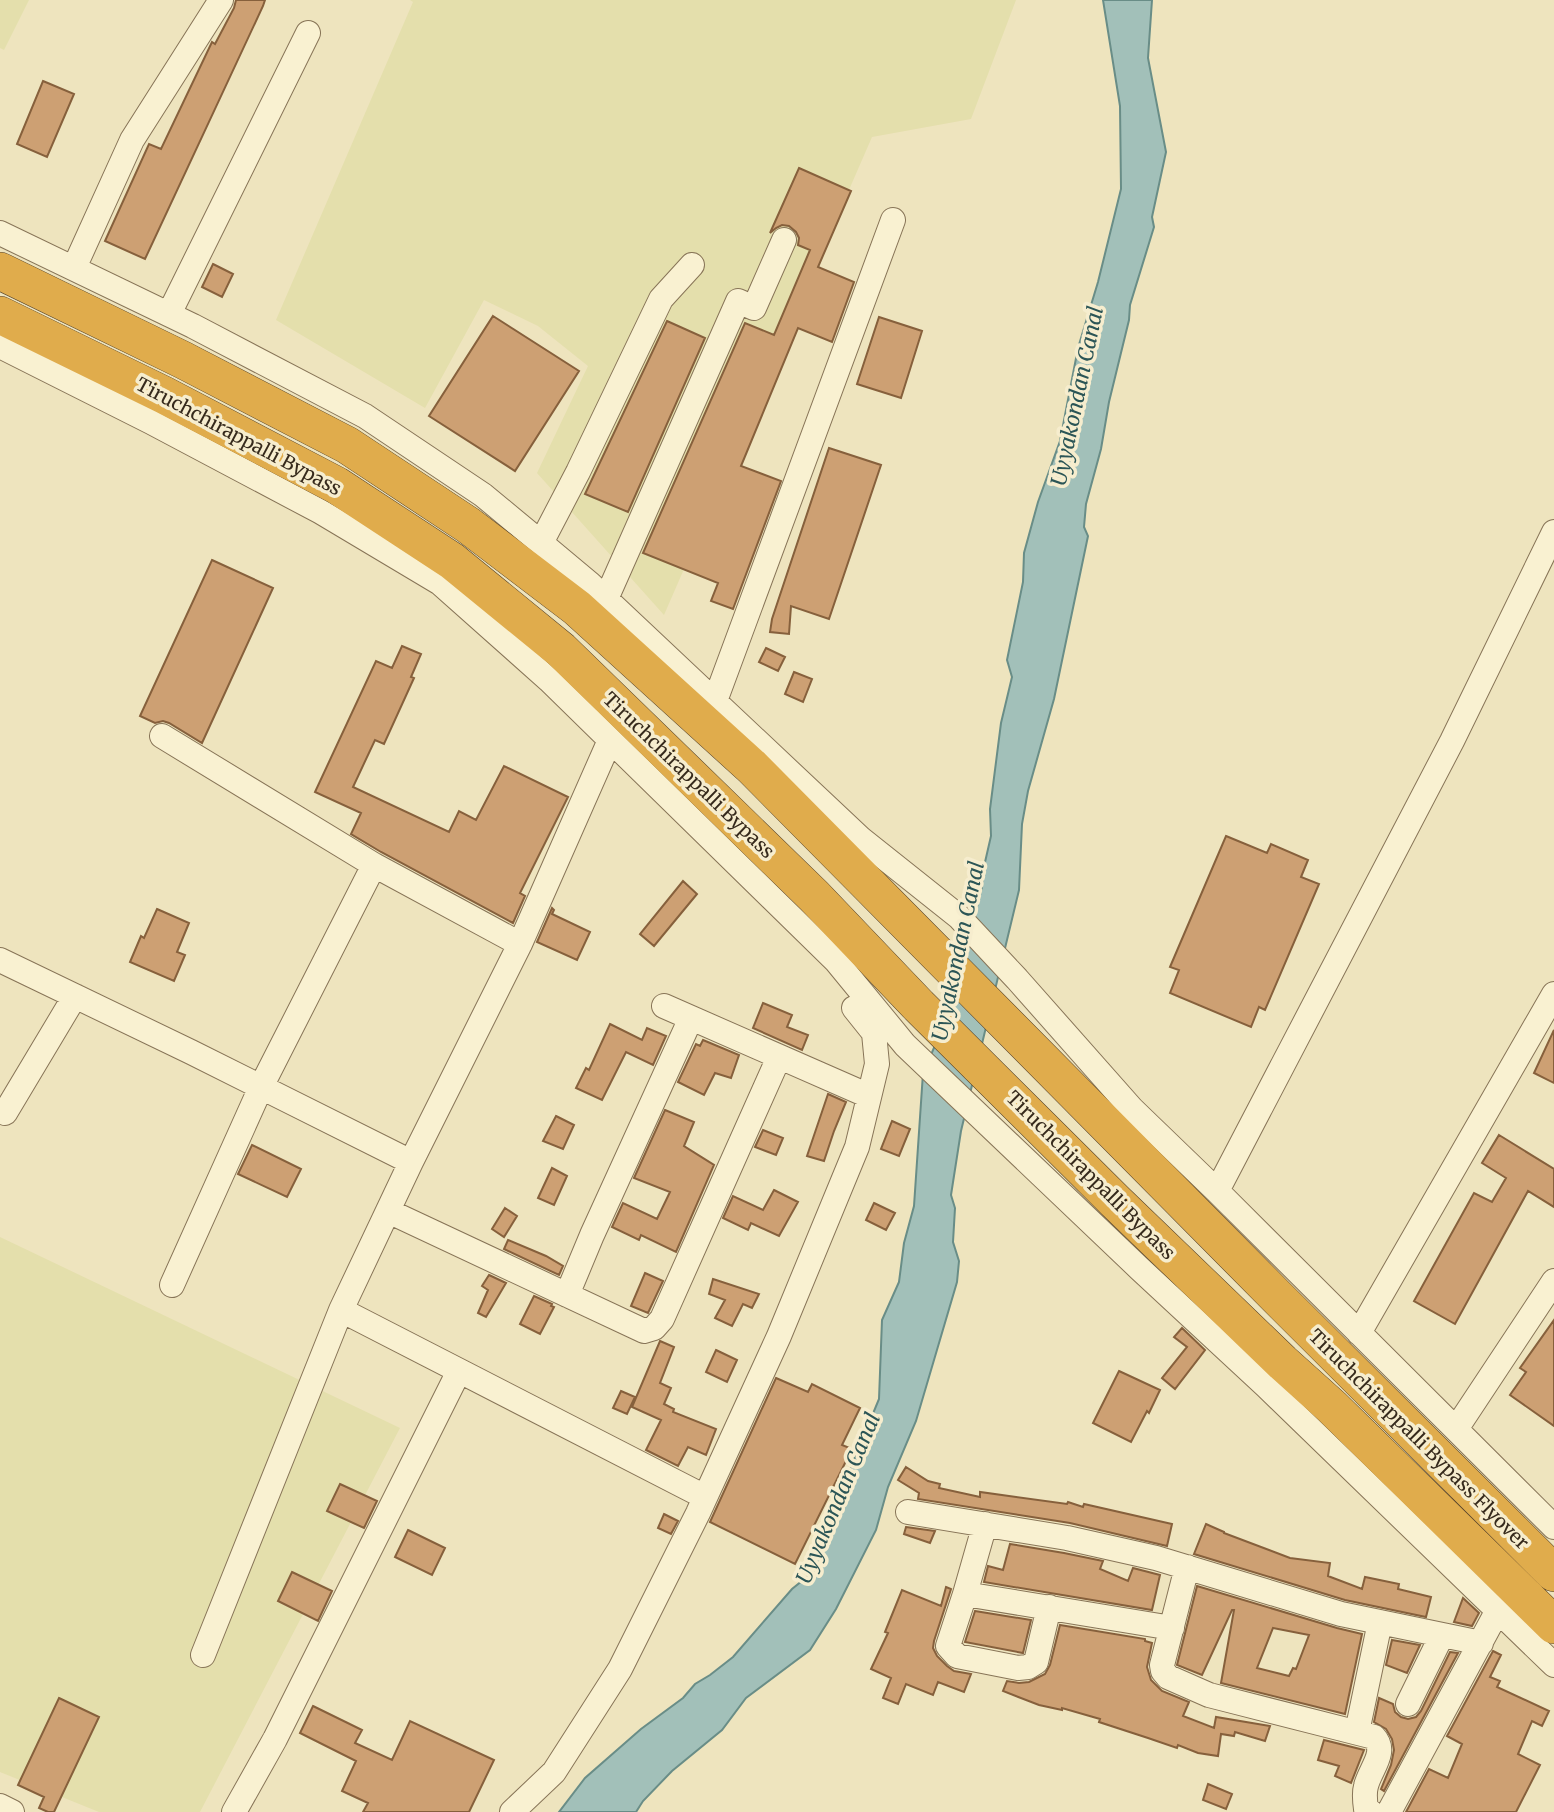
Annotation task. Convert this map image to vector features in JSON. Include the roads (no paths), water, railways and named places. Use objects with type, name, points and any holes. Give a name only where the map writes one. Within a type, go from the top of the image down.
[{"type":"highway","name":"Tiruchchirappalli Bypass","points":[[0,271],[183,360],[347,445],[468,525],[577,608],[752,767],[1284,1305]]},
{"type":"highway","name":"Tiruchchirappalli Bypass","points":[[0,315],[164,395],[336,485],[452,561],[561,650],[814,896],[919,1006],[1248,1329],[1274,1374]]},
{"type":"highway","name":"Tiruchchirappalli Bypass Flyover","points":[[1284,1305],[1554,1573]]},
{"type":"highway","name":"Tiruchchirappalli Bypass Flyover","points":[[1274,1374],[1332,1407],[1554,1625]]},
{"type":"street","points":[[74,268],[132,140],[221,0]]},
{"type":"street","points":[[169,314],[308,33]]},
{"type":"street","points":[[715,701],[893,220]]},
{"type":"street","points":[[0,233],[169,314],[365,416],[482,495],[541,543],[606,599],[861,839],[959,917],[1132,1110],[1217,1191],[1554,1527]]},
{"type":"street","points":[[606,599],[738,301],[754,308],[784,240]]},
{"type":"street","points":[[541,543],[661,299],[692,265]]},
{"type":"street","points":[[0,346],[321,512],[440,583],[549,680],[836,961],[905,1045],[1140,1269],[1274,1374],[1554,1665]]},
{"type":"street","points":[[1217,1191],[1452,741],[1554,532]]},
{"type":"street","points":[[162,736],[374,865],[520,944]]},
{"type":"street","points":[[203,1655],[341,1310],[411,1162],[520,944],[610,740]]},
{"type":"street","points":[[172,1285],[261,1087],[374,865]]},
{"type":"street","points":[[512,1812],[554,1772],[620,1669],[705,1497],[779,1336],[857,1147],[877,1065],[874,1033],[817,962],[789,915]]},
{"type":"street","points":[[0,960],[411,1162]]},
{"type":"street","points":[[1359,1333],[1554,994]]},
{"type":"street","points":[[0,1111],[5,1113],[75,996]]},
{"type":"street","points":[[664,1006],[869,1096]]},
{"type":"street","points":[[567,1295],[691,1018]]},
{"type":"street","points":[[388,1211],[644,1331],[654,1328],[662,1319],[779,1057]]},
{"type":"street","points":[[1456,1429],[1554,1282]]},
{"type":"street","points":[[341,1310],[705,1497]]},
{"type":"street","points":[[234,1812],[275,1739],[459,1371]]},
{"type":"street","points":[[908,1512],[1067,1538],[1156,1558],[1341,1614],[1481,1643]]},
{"type":"street","points":[[985,1524],[948,1646],[952,1652],[957,1656],[1017,1668],[1028,1667],[1036,1662],[1049,1607]]},
{"type":"street","points":[[1187,1567],[1162,1665],[1163,1671],[1168,1677],[1209,1695],[1374,1737],[1380,1743],[1380,1751],[1364,1789],[1366,1810],[1371,1812]]},
{"type":"street","points":[[965,1594],[1172,1628]]},
{"type":"street","points":[[1389,1812],[1498,1609]]},
{"type":"street","points":[[1357,1732],[1380,1622]]},
{"type":"street","points":[[1408,1703],[1442,1635]]},
{"type":"street","points":[[0,1806],[12,1812]]},
{"type":"water","name":"Uyyakondan Canal","points":[[1103,0],[1152,0],[1148,58],[1166,152],[1152,217],[1154,227],[1130,305],[1101,449],[1086,504],[1084,527],[1088,536],[1054,699],[1028,791],[1022,824],[1019,890],[961,1131],[951,1195],[955,1208],[953,1242],[959,1261],[957,1282],[916,1421],[888,1487],[876,1530],[836,1609],[810,1650],[746,1698],[722,1730],[672,1771],[636,1812],[559,1812],[585,1778],[641,1729],[683,1698],[695,1684],[733,1657],[792,1589],[808,1576],[822,1550],[830,1518],[879,1399],[882,1320],[899,1282],[904,1243],[914,1206],[923,1073],[950,1011],[982,887],[991,836],[990,809],[1001,723],[1012,677],[1007,660],[1023,582],[1024,553],[1038,502],[1060,441],[1078,348],[1121,189],[1120,106]]}]
